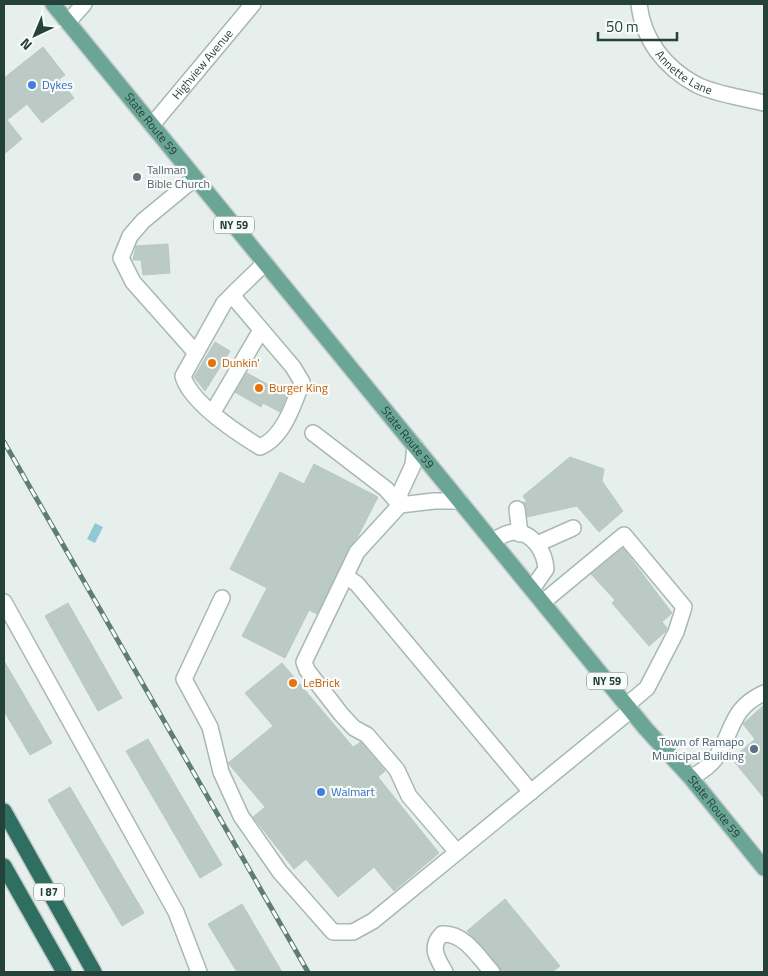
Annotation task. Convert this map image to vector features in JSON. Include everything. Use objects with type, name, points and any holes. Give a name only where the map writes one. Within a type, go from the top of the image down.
[{"type":"highway","name":"I 87","points":[[4,811],[92,968]]},
{"type":"highway","name":"I 87","points":[[4,866],[64,972]]},
{"type":"main road","name":"State Route 59","points":[[53,4],[629,708],[691,778],[764,868]]},
{"type":"street","points":[[68,22],[84,4]]},
{"type":"street","name":"Highview Avenue","points":[[152,125],[253,4]]},
{"type":"street","name":"Annette Lane","points":[[639,4],[652,46],[679,73],[698,86],[764,103]]},
{"type":"street","points":[[195,178],[143,221],[130,236],[121,258],[133,282],[196,353]]},
{"type":"street","points":[[234,293],[236,300],[293,367],[302,382],[277,435],[269,443],[260,446],[213,412],[186,386],[183,376],[224,303],[234,293],[265,263]]},
{"type":"street","points":[[213,412],[261,330]]},
{"type":"street","points":[[313,433],[386,489],[400,505]]},
{"type":"street","points":[[400,505],[400,493],[413,465],[415,446]]},
{"type":"street","points":[[457,852],[409,796],[397,770],[367,735],[354,728],[341,714],[307,670],[304,662],[357,552],[400,505],[434,501],[460,501]]},
{"type":"street","points":[[517,508],[520,534]]},
{"type":"street","points":[[537,544],[573,528]]},
{"type":"street","points":[[492,540],[506,534],[520,534],[537,544],[546,559],[546,569],[532,588]]},
{"type":"street","points":[[222,598],[184,679],[210,728],[222,772],[241,816],[280,872],[333,932],[353,932],[373,921],[531,792],[629,708],[647,688],[676,632],[684,608],[624,535],[543,602]]},
{"type":"street","points":[[346,576],[356,584],[531,792]]},
{"type":"street","points":[[4,602],[176,912],[199,972]]},
{"type":"street","points":[[691,778],[712,763],[718,755],[734,718],[753,698],[764,693]]},
{"type":"street","points":[[445,972],[434,950],[435,941],[442,934],[451,933],[461,939],[492,972]]},
{"type":"water","points":[[95,523],[103,527],[95,543],[87,539]]},
{"type":"building","points":[[43,47],[65,75],[59,79],[74,98],[42,123],[27,104],[7,120],[22,139],[4,154],[4,78]]},
{"type":"building","points":[[168,244],[170,273],[143,275],[141,260],[133,260],[136,246]]},
{"type":"building","points":[[215,342],[230,351],[205,391],[194,377]]},
{"type":"building","points":[[247,373],[287,395],[280,412],[263,403],[261,407],[235,392]]},
{"type":"building","points":[[570,457],[604,469],[602,481],[623,511],[599,532],[577,506],[527,517],[523,502],[527,502],[523,496]]},
{"type":"building","points":[[314,464],[378,497],[357,538],[349,548],[317,614],[309,610],[285,658],[242,636],[267,588],[230,569],[280,472],[304,484]]},
{"type":"building","points":[[623,548],[672,613],[662,622],[667,628],[665,632],[649,646],[612,603],[615,600],[591,574]]},
{"type":"building","points":[[68,603],[122,698],[98,711],[45,616]]},
{"type":"building","points":[[4,661],[52,743],[30,755],[4,711]]},
{"type":"building","name":"Walmart","points":[[282,663],[353,747],[361,742],[385,771],[378,777],[439,853],[394,891],[374,867],[338,897],[306,859],[294,869],[253,817],[265,807],[228,763],[273,726],[245,693]]},
{"type":"building","name":"Town of Ramapo Municipal Building","points":[[764,705],[764,798],[732,759],[755,739],[743,724]]},
{"type":"building","points":[[148,739],[222,865],[200,878],[126,751]]},
{"type":"building","points":[[70,787],[144,913],[122,926],[48,800]]},
{"type":"building","points":[[505,899],[560,966],[552,972],[501,972],[499,966],[467,931]]},
{"type":"building","points":[[242,904],[282,972],[237,972],[208,924]]},
{"type":"railway","points":[[4,442],[308,972]]},
{"type":"place","name":"Dykes","points":[[32,85]]},
{"type":"place","name":"Tallman Bible Church","points":[[137,177]]},
{"type":"place","name":"Dunkin'","points":[[212,363]]},
{"type":"place","name":"Burger King","points":[[259,388]]},
{"type":"place","name":"LeBrick","points":[[293,683]]},
{"type":"place","name":"Town of Ramapo Municipal Building","points":[[754,749]]},
{"type":"place","name":"Walmart","points":[[321,792]]}]
